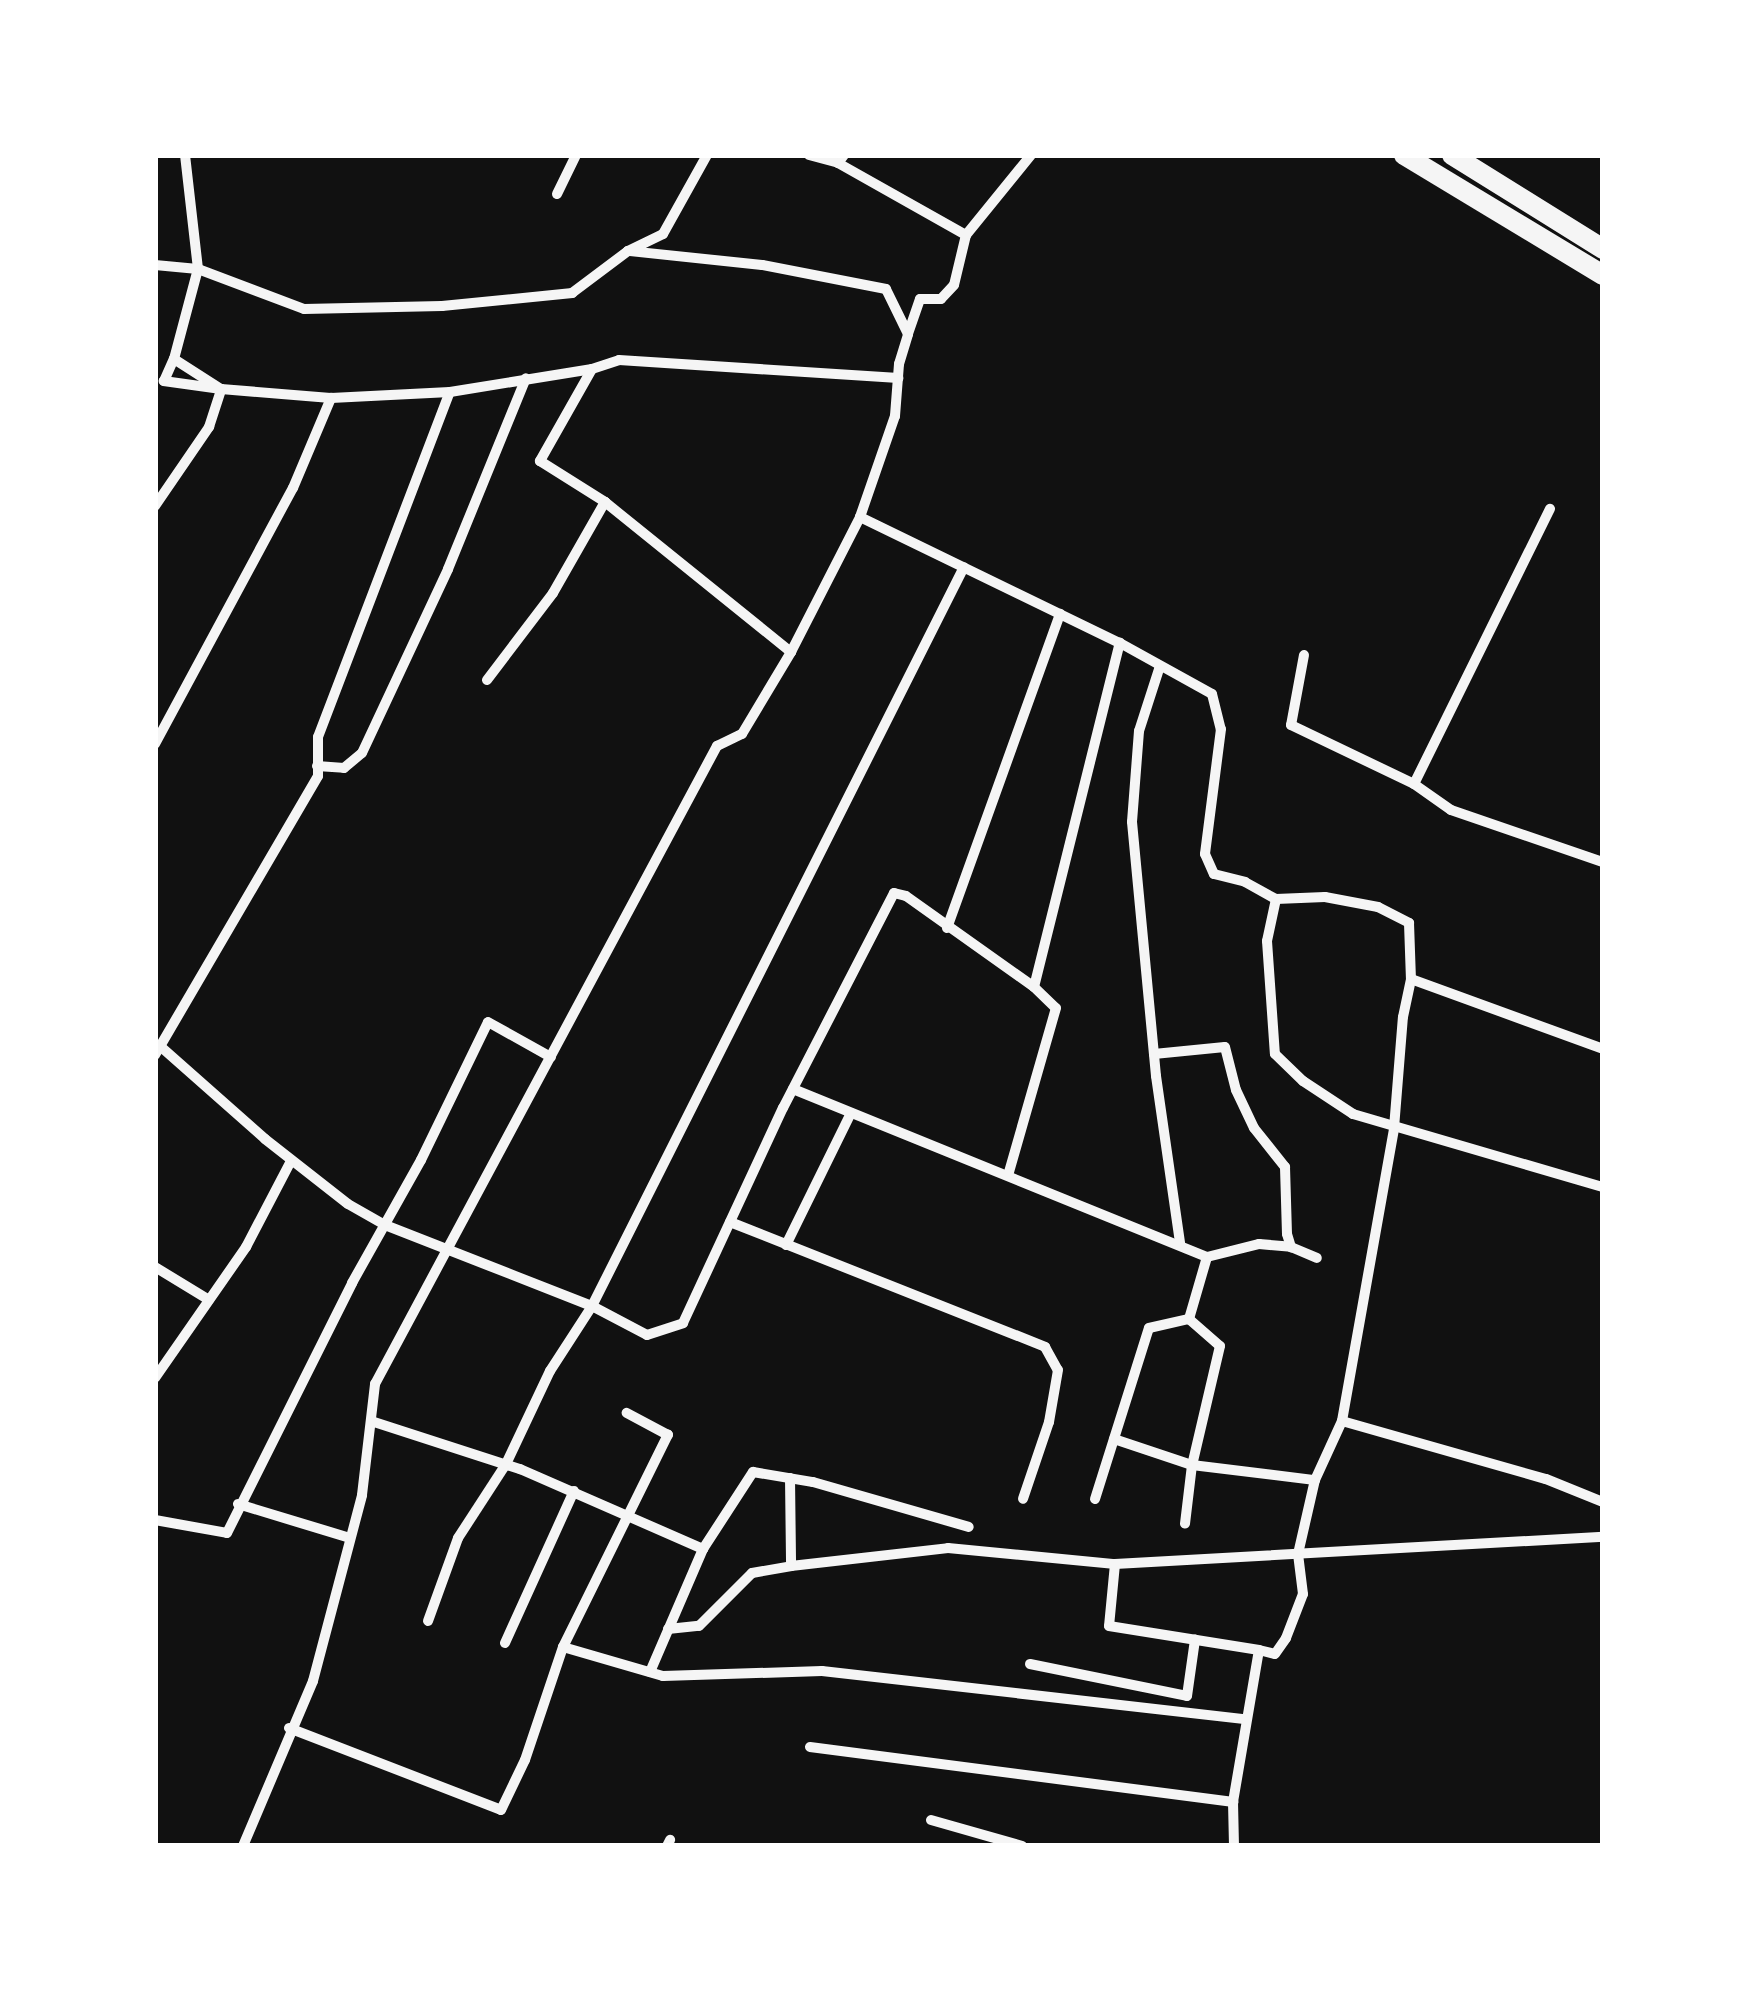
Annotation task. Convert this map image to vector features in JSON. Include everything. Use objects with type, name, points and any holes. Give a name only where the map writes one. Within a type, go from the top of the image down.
[{"type":"main road","points":[[1404,155],[1603,275]]},
{"type":"main road","points":[[1452,155],[1603,249]]},
{"type":"street","points":[[185,155],[198,269],[164,382],[331,398],[450,392],[592,370],[619,360],[898,378]]},
{"type":"street","points":[[557,194],[576,155]]},
{"type":"street","points":[[155,265],[198,269],[304,309],[442,306],[572,293],[628,251],[663,234],[707,155]]},
{"type":"street","points":[[810,155],[841,159],[966,235]]},
{"type":"street","points":[[243,1846],[289,1728],[313,1681],[362,1495],[375,1384],[716,746],[742,734],[792,652],[860,517],[895,416],[898,378],[920,299],[941,299],[954,285],[966,235],[1031,155]]},
{"type":"street","points":[[628,251],[762,265],[886,289],[908,334]]},
{"type":"street","points":[[174,359],[221,389]]},
{"type":"street","points":[[592,370],[540,461],[606,502],[792,652]]},
{"type":"street","points":[[317,766],[344,768],[362,753],[448,569],[526,378]]},
{"type":"street","points":[[155,506],[209,426],[221,389]]},
{"type":"street","points":[[450,392],[318,737],[318,776],[158,1051],[348,1204],[385,1224],[592,1306],[648,1335],[682,1323],[793,1089],[894,893],[906,896],[1034,987],[1056,1008],[1008,1175]]},
{"type":"street","points":[[155,744],[294,488],[331,398]]},
{"type":"street","points":[[488,680],[542,610],[606,502]]},
{"type":"street","points":[[1414,784],[1550,509]]},
{"type":"street","points":[[860,517],[1120,643],[1212,694],[1221,729],[1205,854],[1214,874],[1245,882],[1276,898],[1325,896],[1378,907],[1409,923],[1411,979],[1402,1017],[1394,1128],[1342,1421],[1315,1480],[1298,1554],[1302,1594],[1286,1638],[1275,1654],[1109,1626],[1115,1564]]},
{"type":"street","points":[[428,1621],[458,1538],[506,1464],[550,1371],[592,1306],[964,567]]},
{"type":"street","points":[[947,928],[1060,614]]},
{"type":"street","points":[[1034,987],[1120,643]]},
{"type":"street","points":[[1304,655],[1291,726],[1414,784],[1451,810],[1603,862]]},
{"type":"street","points":[[1160,666],[1139,731],[1132,822],[1154,1054],[1180,1243]]},
{"type":"street","points":[[1276,898],[1267,942],[1275,1054],[1303,1081],[1353,1114],[1603,1188]]},
{"type":"street","points":[[1411,979],[1562,1038],[1603,1049]]},
{"type":"street","points":[[155,1520],[226,1533],[488,1022],[551,1057]]},
{"type":"street","points":[[1154,1054],[1226,1046],[1236,1090],[1254,1128],[1286,1167],[1287,1234],[1292,1247]]},
{"type":"street","points":[[793,1089],[1207,1257],[1259,1244],[1292,1247],[1317,1258]]},
{"type":"street","points":[[786,1244],[850,1113]]},
{"type":"street","points":[[155,1378],[254,1234],[292,1160]]},
{"type":"street","points":[[730,1222],[1045,1347],[1058,1370],[1049,1422],[1023,1499]]},
{"type":"street","points":[[1188,1319],[1207,1257]]},
{"type":"street","points":[[155,1267],[209,1300]]},
{"type":"street","points":[[1095,1499],[1149,1328],[1188,1319]]},
{"type":"street","points":[[1185,1524],[1192,1466],[1220,1346],[1188,1319]]},
{"type":"street","points":[[289,1728],[501,1810],[525,1760],[563,1647],[668,1434],[626,1413]]},
{"type":"street","points":[[370,1420],[506,1464],[703,1549]]},
{"type":"street","points":[[1342,1421],[1546,1479],[1603,1502]]},
{"type":"street","points":[[1114,1440],[1192,1466],[1315,1480]]},
{"type":"street","points":[[650,1672],[703,1549],[753,1472],[790,1478],[969,1527]]},
{"type":"street","points":[[790,1478],[790,1566]]},
{"type":"street","points":[[505,1643],[574,1491]]},
{"type":"street","points":[[238,1504],[350,1538]]},
{"type":"street","points":[[668,1629],[699,1626],[752,1573],[948,1548],[1115,1564],[1603,1537]]},
{"type":"street","points":[[1030,1664],[1186,1696],[1195,1640]]},
{"type":"street","points":[[563,1647],[663,1676],[822,1672],[1244,1719]]},
{"type":"street","points":[[1234,1846],[1234,1802],[1244,1719],[1259,1650]]},
{"type":"street","points":[[810,1747],[1234,1802]]},
{"type":"street","points":[[930,1820],[1022,1846]]}]
